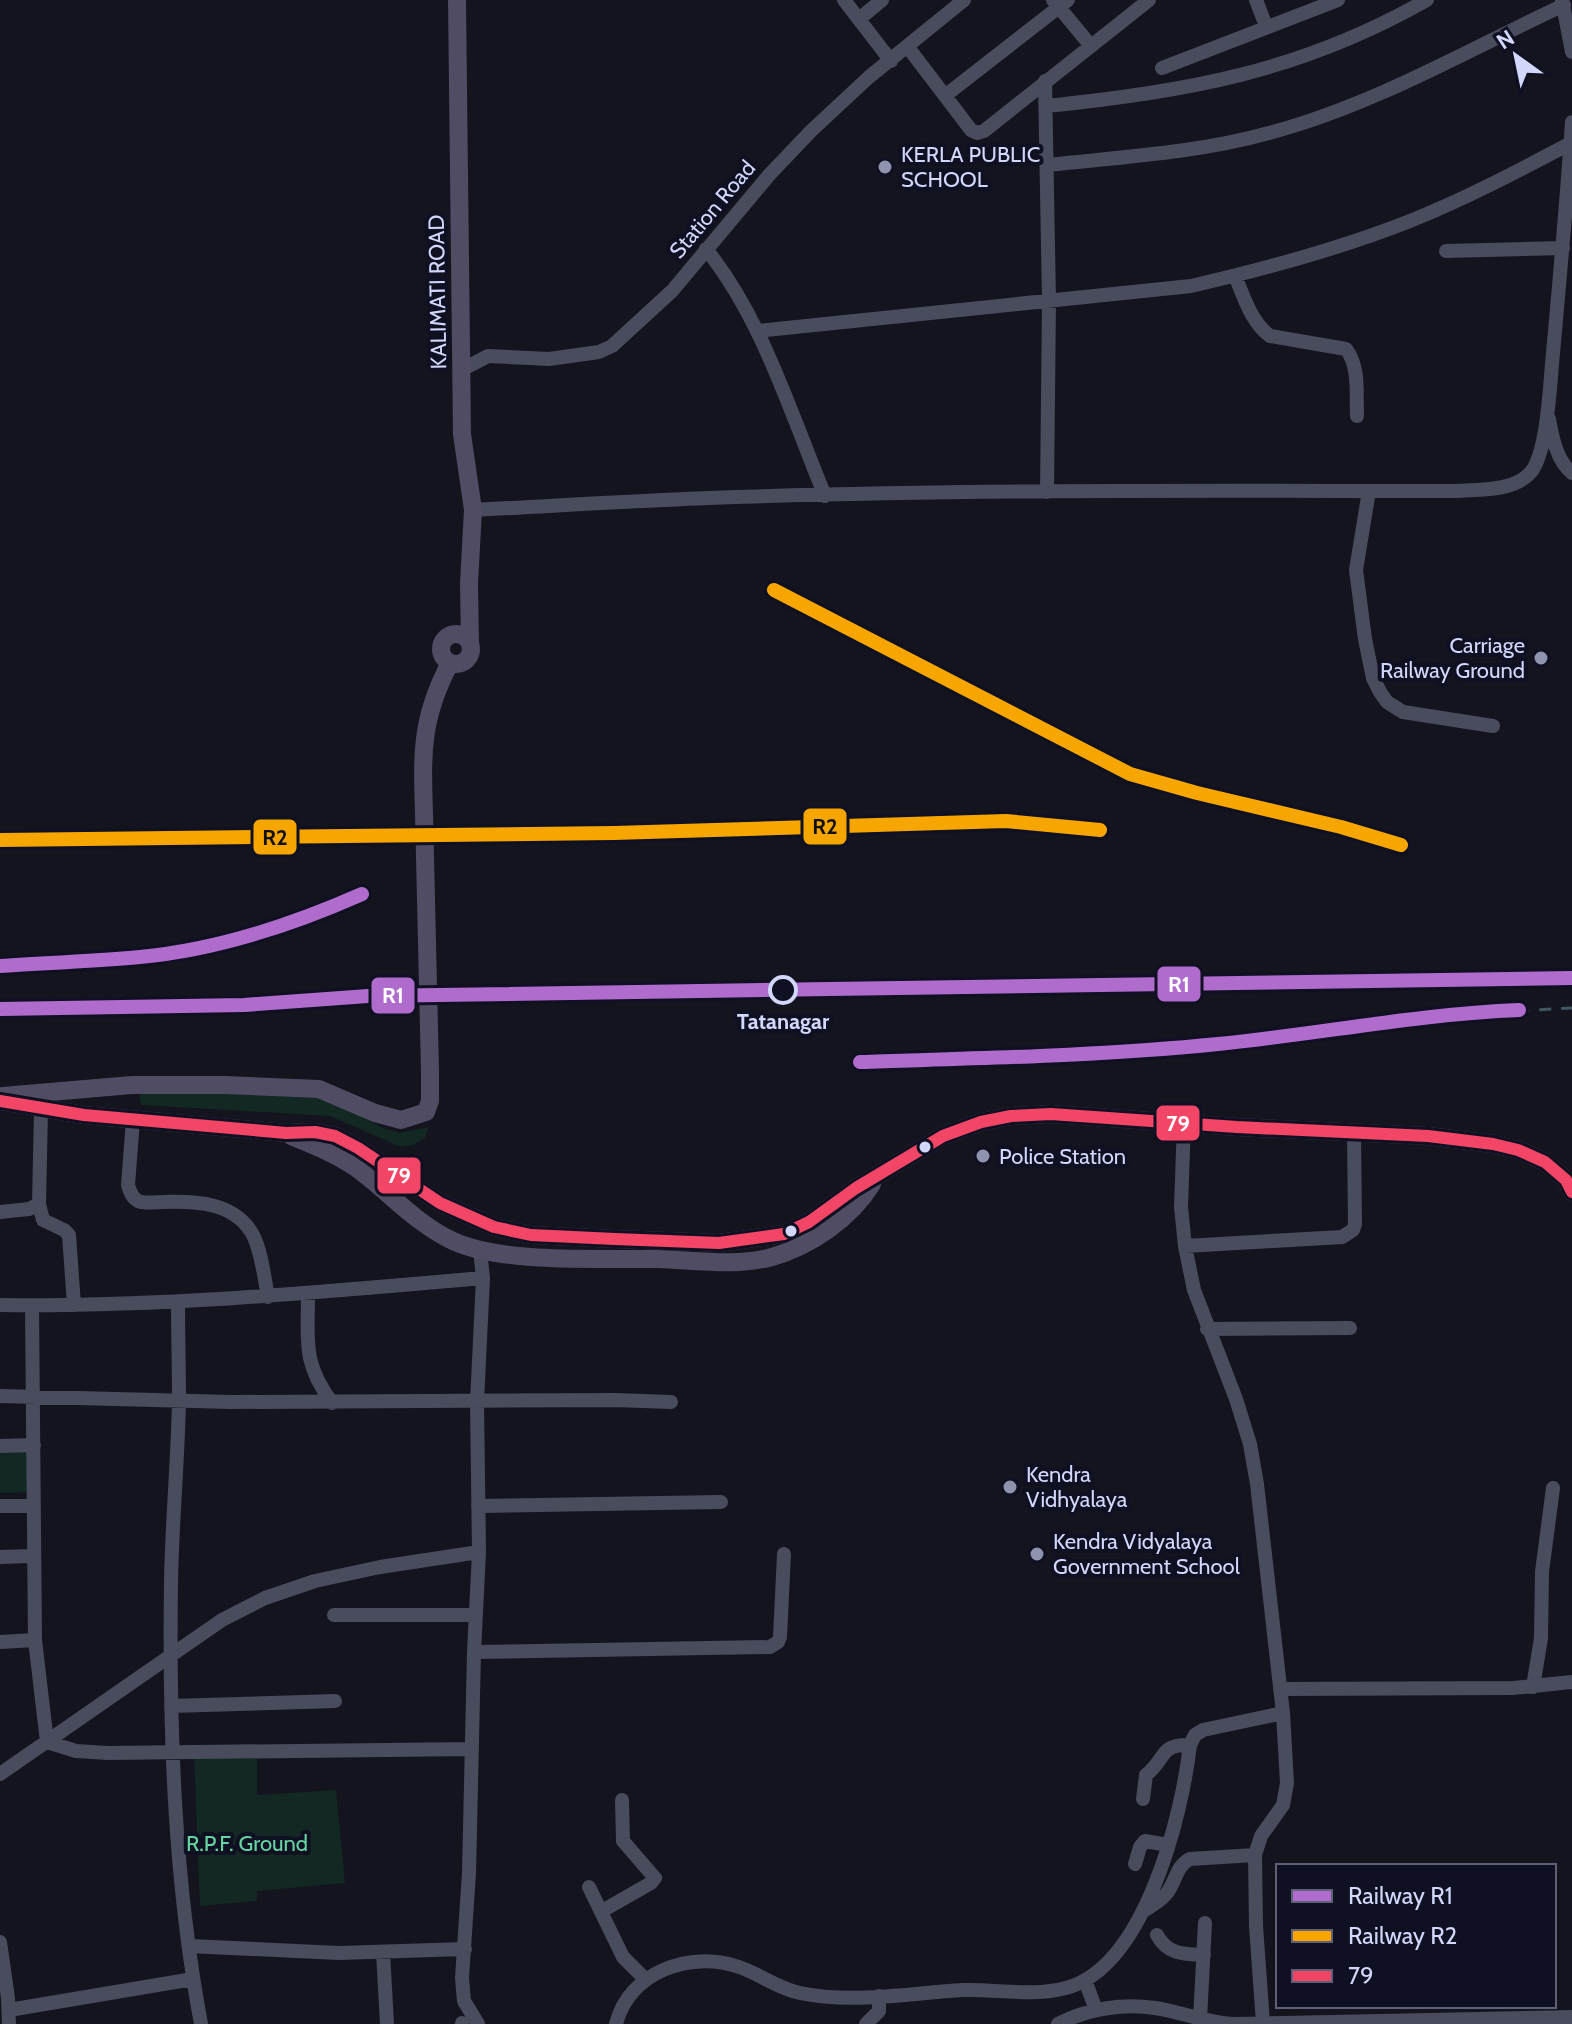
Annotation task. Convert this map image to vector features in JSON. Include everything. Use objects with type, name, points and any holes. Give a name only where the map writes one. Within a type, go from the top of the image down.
[{"type":"main road","name":"KALIMATI ROAD","points":[[457,0],[462,434],[473,510],[470,645]]},
{"type":"main road","name":"KALIMATI ROAD","points":[[444,640],[469,583]]},
{"type":"main road","points":[[457,634],[465,637],[470,645],[470,654],[464,662],[450,663],[441,653],[444,640],[457,634]]},
{"type":"main road","points":[[0,1099],[132,1085],[319,1089],[375,1113],[401,1120],[426,1112],[430,1101],[430,1071],[423,737],[430,706],[450,663]]},
{"type":"main road","points":[[130,1120],[116,1101],[120,1093],[132,1085]]},
{"type":"main road","points":[[0,1099],[41,1110],[130,1120],[286,1133],[315,1132],[335,1136],[440,1203],[494,1227],[531,1235],[719,1243],[784,1234],[809,1222],[856,1188],[943,1136],[981,1122],[1011,1116],[1051,1114],[1428,1136],[1493,1144],[1518,1150],[1545,1162],[1566,1180],[1572,1192]]},
{"type":"main road","points":[[286,1133],[356,1168],[427,1225],[452,1240],[480,1250],[521,1255],[731,1261],[768,1258],[792,1250],[821,1234],[866,1195],[876,1178]]},
{"type":"street","points":[[844,0],[891,61]]},
{"type":"street","points":[[859,19],[882,0]]},
{"type":"street","name":"Station Road","points":[[463,369],[488,356],[549,359],[599,352],[612,346],[655,309],[770,174],[811,131],[869,77],[964,0]]},
{"type":"street","points":[[907,46],[971,130],[977,133],[984,131],[1149,0]]},
{"type":"street","points":[[1256,0],[1266,26]]},
{"type":"street","points":[[1162,68],[1338,0]]},
{"type":"street","points":[[1046,106],[1183,89],[1280,65],[1342,43],[1427,0]]},
{"type":"street","points":[[946,95],[1060,2],[1091,46]]},
{"type":"street","points":[[1047,165],[1185,150],[1269,134],[1389,89],[1563,2],[1572,52]]},
{"type":"street","points":[[1045,81],[1049,301],[1047,492]]},
{"type":"street","points":[[473,510],[710,498],[1047,492],[1456,491],[1501,487],[1518,482],[1531,471],[1541,451],[1563,248],[1568,232],[1572,122]]},
{"type":"street","points":[[757,331],[1191,286],[1235,276],[1318,253],[1409,221],[1490,186],[1571,143]]},
{"type":"street","points":[[1446,251],[1563,248]]},
{"type":"street","points":[[706,249],[727,275],[757,331],[825,496]]},
{"type":"street","points":[[1235,276],[1260,329],[1270,336],[1346,349],[1353,358],[1355,369],[1357,416]]},
{"type":"street","points":[[1547,407],[1560,456],[1566,469],[1572,473]]},
{"type":"street","points":[[1369,491],[1356,570],[1365,639],[1373,678],[1380,692],[1387,702],[1403,712],[1493,726]]},
{"type":"street","points":[[41,1110],[39,1204],[43,1220],[69,1235],[74,1305]]},
{"type":"street","points":[[130,1120],[128,1185],[135,1200],[184,1201],[228,1210],[253,1235],[268,1297]]},
{"type":"street","points":[[1184,1123],[1181,1207],[1185,1246],[1194,1290],[1250,1444],[1283,1713],[1287,1783],[1283,1805],[1261,1836],[1255,1855],[1255,1911],[1263,2023]]},
{"type":"street","points":[[1185,1246],[1348,1235],[1355,1224],[1354,1132]]},
{"type":"street","points":[[0,1212],[29,1209],[39,1204]]},
{"type":"street","points":[[467,2023],[462,1978],[479,1552],[477,1402],[483,1278],[480,1250]]},
{"type":"street","points":[[0,1305],[268,1297],[483,1278]]},
{"type":"street","points":[[308,1294],[310,1365],[314,1377],[332,1403]]},
{"type":"street","points":[[178,1302],[179,1402],[172,1528],[171,1706],[178,1839],[201,2024]]},
{"type":"street","points":[[32,1306],[35,1640],[47,1742]]},
{"type":"street","points":[[1207,1329],[1350,1328]]},
{"type":"street","points":[[0,1396],[179,1402],[671,1402]]},
{"type":"street","points":[[0,1446],[34,1445]]},
{"type":"street","points":[[1533,1687],[1541,1638],[1542,1572],[1553,1488]]},
{"type":"street","points":[[478,1506],[721,1502]]},
{"type":"street","points":[[0,1506],[33,1506]]},
{"type":"street","points":[[0,1774],[222,1620],[265,1598],[315,1581],[380,1567],[479,1552]]},
{"type":"street","points":[[474,1652],[770,1647],[780,1637],[784,1554]]},
{"type":"street","points":[[0,1557],[33,1556]]},
{"type":"street","points":[[334,1615],[476,1615]]},
{"type":"street","points":[[0,1642],[35,1640]]},
{"type":"street","points":[[1280,1689],[1533,1687],[1572,1682]]},
{"type":"street","points":[[171,1706],[335,1701]]},
{"type":"street","points":[[1145,1910],[1180,1809],[1190,1745],[1195,1735],[1203,1730],[1283,1713]]},
{"type":"street","points":[[47,1742],[76,1751],[174,1753],[472,1749]]},
{"type":"street","points":[[1143,1799],[1146,1775],[1158,1765],[1166,1750],[1175,1744],[1190,1745]]},
{"type":"street","points":[[602,1911],[655,1878],[623,1841],[622,1800]]},
{"type":"street","points":[[1135,1864],[1145,1841],[1168,1845]]},
{"type":"street","points":[[616,2024],[630,1994],[645,1979],[683,1963],[704,1961],[739,1967],[774,1985],[800,1993],[830,1996],[964,1990],[1027,1993],[1069,1987],[1085,1980],[1109,1961],[1145,1910],[1170,1889],[1184,1862],[1255,1855]]},
{"type":"street","points":[[589,1887],[623,1957],[645,1979]]},
{"type":"street","points":[[1200,2020],[1205,1923]]},
{"type":"street","points":[[1157,1935],[1173,1952],[1204,1955]]},
{"type":"street","points":[[0,1942],[9,2017],[193,1979]]},
{"type":"street","points":[[189,1946],[282,1952],[465,1949]]},
{"type":"street","points":[[383,1952],[387,2024]]},
{"type":"street","points":[[1085,1980],[1096,2010]]},
{"type":"street","points":[[866,2024],[879,2011],[879,1996]]},
{"type":"street","points":[[1058,2024],[1096,2010],[1135,2006],[1234,2024],[1572,2017]]},
{"type":"green space","points":[[146,1091],[324,1097],[399,1133],[429,1127],[425,1138],[401,1147],[330,1116],[142,1105],[139,1096]]},
{"type":"green space","points":[[39,1441],[39,1492],[0,1493],[0,1442]]},
{"type":"green space","name":"R.P.F. Ground","points":[[257,1754],[257,1795],[336,1790],[345,1883],[257,1891],[257,1901],[200,1906],[194,1755]]},
{"type":"railway","points":[[774,590],[1130,774],[1401,845]]},
{"type":"railway","points":[[0,840],[614,833],[1006,821],[1100,830]]},
{"type":"railway","points":[[0,966],[140,957],[197,949],[281,926],[362,894]]},
{"type":"railway","points":[[322,999],[543,993],[1484,982],[1572,978]]},
{"type":"railway","points":[[0,1001],[242,997]]},
{"type":"railway","points":[[860,1062],[1069,1056],[1301,1035],[1421,1016],[1572,1008]]},
{"type":"rail line","name":"R2","points":[[774,590],[1130,774],[1401,845]]},
{"type":"rail line","name":"R2","points":[[0,840],[614,833],[1006,821],[1100,830]]},
{"type":"rail line","name":"R1","points":[[0,966],[140,957],[197,949],[281,926],[362,894]]},
{"type":"rail line","name":"R1","points":[[0,1009],[244,1005],[368,996],[1572,978]]},
{"type":"rail line","name":"R1","points":[[860,1062],[1173,1048],[1519,1010]]},
{"type":"transit line","name":"79","points":[[0,1101],[84,1115],[335,1136],[440,1203],[494,1227],[531,1235],[719,1243],[784,1234],[809,1222],[856,1188],[943,1136],[981,1122],[1011,1116],[1051,1114],[1428,1136],[1493,1144],[1518,1150],[1545,1162],[1566,1180],[1572,1192]]},
{"type":"place","name":"KERLA PUBLIC SCHOOL","points":[[885,167]]},
{"type":"place","name":"Carriage Railway Ground","points":[[1541,658]]},
{"type":"place","name":"Tatanagar","points":[[783,990]]},
{"type":"place","name":"Police Station","points":[[983,1156]]},
{"type":"place","name":"Kendra Vidhyalaya","points":[[1010,1487]]},
{"type":"place","name":"Kendra Vidyalaya Government School","points":[[1037,1554]]}]
